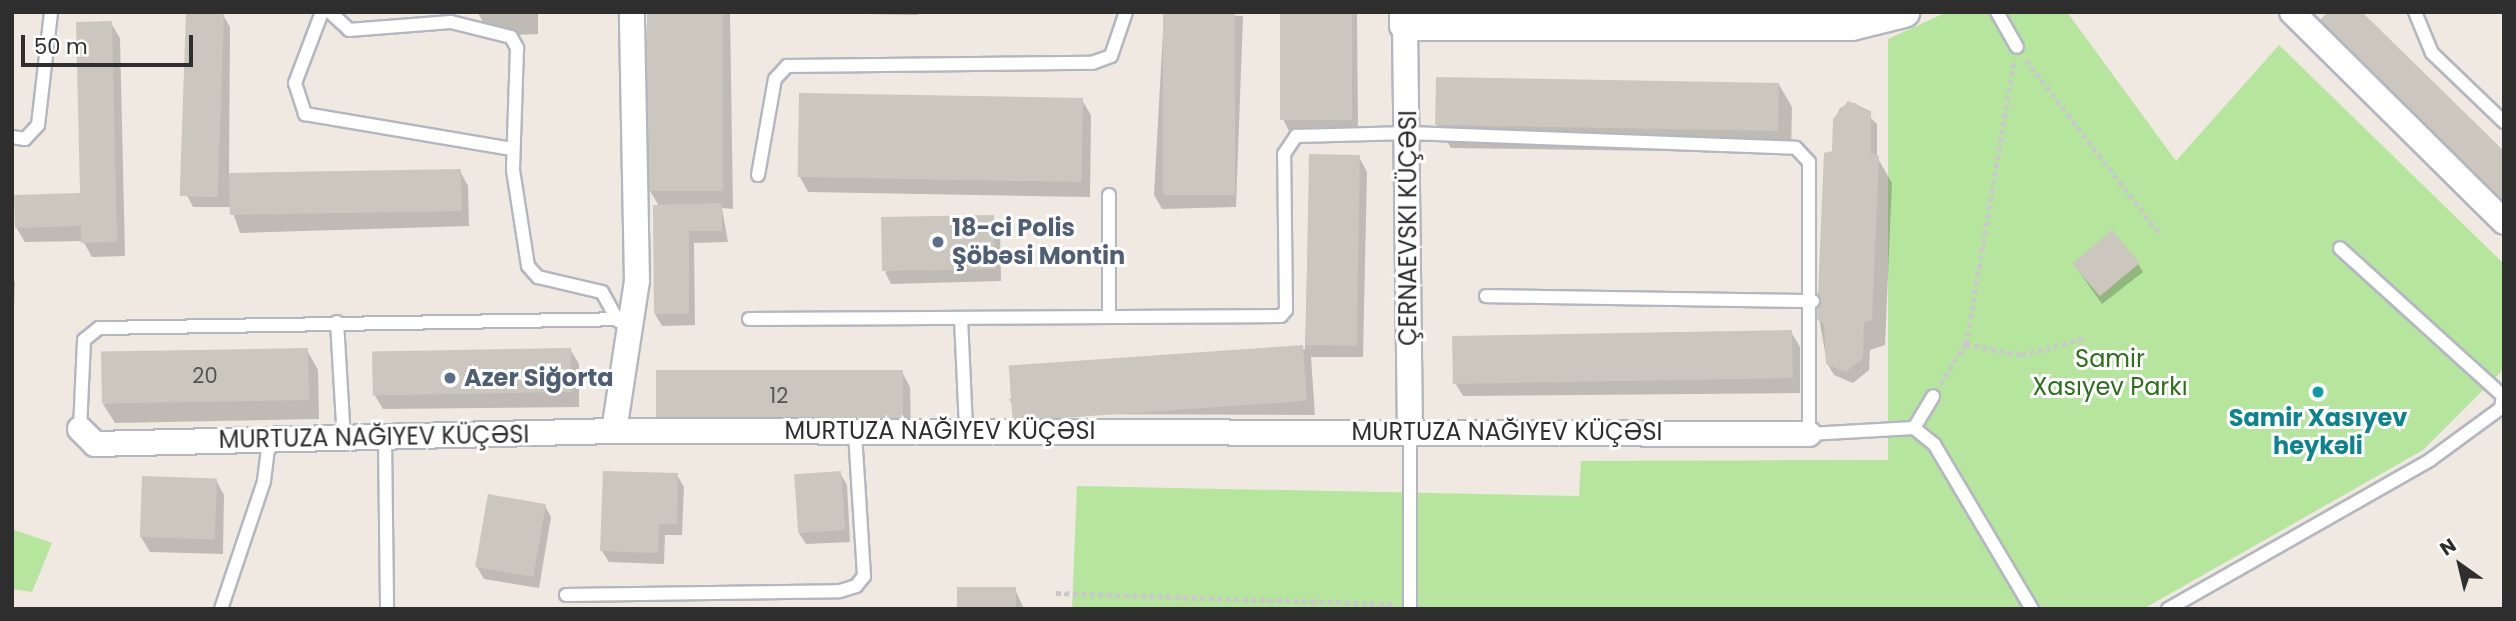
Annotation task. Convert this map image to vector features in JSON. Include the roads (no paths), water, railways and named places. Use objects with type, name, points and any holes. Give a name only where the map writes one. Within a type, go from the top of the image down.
[{"type":"street","points":[[614,431],[626,320],[632,12]]},
{"type":"street","points":[[1405,19],[1852,25],[1904,12]]},
{"type":"street","points":[[2292,12],[2504,222]]},
{"type":"street","name":"ÇERNAEVSKI KÜÇƏSI","points":[[1405,19],[1409,134],[1410,432]]},
{"type":"street","points":[[80,429],[95,444],[386,439],[614,431],[966,429],[1809,434]]},
{"type":"lane","points":[[12,137],[25,139],[38,125],[51,12]]},
{"type":"lane","points":[[322,12],[295,83],[306,114],[512,149]]},
{"type":"lane","points":[[330,12],[349,30],[451,22],[511,37],[517,48],[512,149],[528,266],[538,277],[602,292],[626,320]]},
{"type":"lane","points":[[758,175],[775,79],[787,66],[1092,63],[1111,56],[1126,12]]},
{"type":"lane","points":[[1997,12],[2017,47]]},
{"type":"lane","points":[[2415,12],[2432,53],[2504,122]]},
{"type":"lane","points":[[748,319],[1281,316],[1286,310],[1286,141],[1409,134],[1796,148],[1809,162],[1814,301],[1809,434],[1914,428],[1934,443],[2032,609]]},
{"type":"lane","points":[[1109,195],[1109,317]]},
{"type":"lane","points":[[2168,609],[2430,460],[2501,408],[2503,396],[2340,248]]},
{"type":"lane","points":[[1486,296],[1814,301]]},
{"type":"lane","points":[[961,318],[966,429]]},
{"type":"lane","points":[[80,429],[84,340],[99,328],[337,322],[626,320]]},
{"type":"lane","points":[[337,322],[344,440]]},
{"type":"lane","points":[[1914,428],[1933,396]]},
{"type":"lane","points":[[566,595],[840,591],[856,586],[864,576],[855,431]]},
{"type":"lane","points":[[1410,432],[1410,607]]},
{"type":"lane","points":[[386,439],[387,609]]},
{"type":"lane","points":[[221,609],[264,481],[269,440]]},
{"type":"place","name":"18-ci Polis Şöbəsi Montin","points":[[938,242]]},
{"type":"place","name":"Azer Siğorta","points":[[450,378]]},
{"type":"place","name":"Samir Xasıyev heykəli","points":[[2318,392]]},
{"type":"park label","name":"Samir Xasıyev Parkı","points":[[2110,373]]}]
